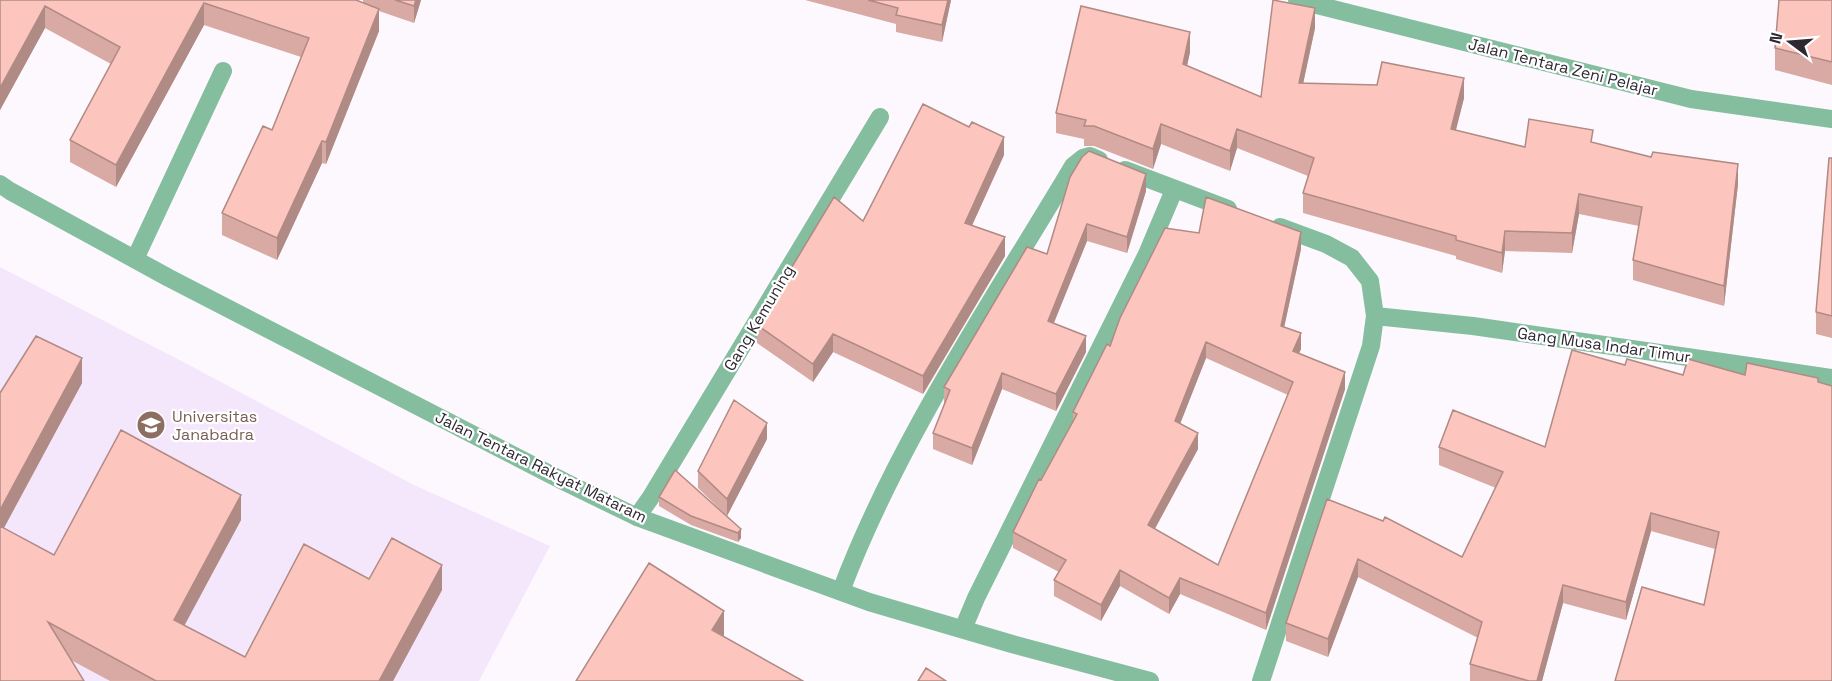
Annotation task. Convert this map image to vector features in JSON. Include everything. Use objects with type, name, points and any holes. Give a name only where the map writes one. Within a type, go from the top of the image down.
[{"type":"street","name":"Jalan Tentara Zeni Pelajar","points":[[1297,0],[1691,99],[1832,118]]},
{"type":"street","points":[[135,259],[223,71]]},
{"type":"street","name":"Gang Kemuning","points":[[637,517],[880,117]]},
{"type":"street","points":[[841,591],[857,548],[921,420],[1073,166],[1083,158],[1090,156],[1239,213]]},
{"type":"street","name":"Jalan Tentara Rakyat Mataram","points":[[0,184],[135,259],[545,472],[637,517],[869,602],[1150,681]]},
{"type":"street","points":[[963,629],[981,588],[1147,254],[1174,190]]},
{"type":"street","points":[[1261,221],[1326,244],[1352,258],[1370,281],[1375,316],[1371,346],[1261,681]]},
{"type":"street","name":"Gang Musa Indar Timur","points":[[1375,316],[1473,326],[1832,378]]},
{"type":"shaded area","name":"Universitas Janabadra","points":[[0,267],[414,485],[550,546],[479,681],[52,681],[0,655]]},
{"type":"building","points":[[0,0],[356,0],[379,9],[326,142],[322,141],[277,238],[222,213],[263,126],[272,130],[309,38],[204,3],[116,165],[70,140],[120,47],[45,6],[0,88]]},
{"type":"building","points":[[395,0],[416,0],[414,6]]},
{"type":"building","points":[[868,0],[948,0],[942,25],[896,15],[898,8]]},
{"type":"building","points":[[1273,0],[1315,8],[1299,83],[1377,85],[1382,62],[1464,78],[1451,129],[1525,147],[1529,119],[1593,130],[1591,142],[1651,157],[1653,152],[1738,164],[1724,286],[1633,260],[1642,207],[1579,194],[1572,233],[1505,231],[1502,253],[1456,240],[1456,236],[1303,193],[1314,158],[1237,129],[1230,151],[1161,124],[1153,149],[1094,126],[1084,126],[1086,120],[1056,113],[1081,6],[1190,32],[1183,64],[1261,97]]},
{"type":"building","points":[[1779,0],[1832,0],[1832,62],[1775,48]]},
{"type":"building","points":[[923,104],[969,127],[972,122],[1004,137],[965,223],[1005,237],[923,376],[833,334],[813,364],[757,325],[834,197],[863,221]]},
{"type":"building","points":[[1089,151],[1146,174],[1127,237],[1087,224],[1048,321],[1086,336],[1056,394],[1002,373],[972,448],[933,433],[950,390],[944,387],[1027,247],[1047,254],[1070,177],[1082,157]]},
{"type":"building","points":[[1829,158],[1832,158],[1832,316],[1816,312]]},
{"type":"building","points":[[1206,197],[1301,232],[1281,326],[1301,333],[1293,351],[1345,372],[1266,613],[1180,578],[1169,598],[1120,570],[1101,605],[1054,580],[1066,560],[1013,532],[1039,479],[1041,480],[1077,414],[1073,412],[1107,344],[1110,346],[1120,318],[1165,228],[1199,233]],"holes":[[[1206,342],[1293,382],[1218,565],[1148,525],[1198,433],[1175,421]]]},
{"type":"building","points":[[36,336],[82,358],[0,510],[0,393]]},
{"type":"building","points":[[1572,350],[1625,365],[1627,359],[1683,375],[1688,359],[1745,375],[1747,363],[1818,378],[1818,382],[1832,386],[1832,681],[1615,681],[1642,587],[1704,605],[1719,532],[1651,513],[1626,602],[1563,585],[1537,681],[1529,681],[1470,664],[1482,622],[1358,559],[1328,639],[1286,623],[1327,499],[1383,521],[1385,517],[1462,557],[1503,472],[1439,447],[1453,410],[1545,447]]},
{"type":"building","points":[[734,400],[767,423],[727,499],[698,471]]},
{"type":"building","points":[[121,430],[241,495],[174,620],[245,657],[304,544],[369,579],[392,538],[442,565],[379,681],[156,681],[48,622],[84,681],[0,681],[0,526],[54,555]]},
{"type":"building","points":[[675,470],[741,529],[738,533],[691,516],[659,497]]},
{"type":"building","points":[[649,563],[724,611],[712,630],[803,681],[576,681]]},
{"type":"building","points":[[926,668],[946,681],[918,681]]},
{"type":"place","name":"Universitas Janabadra","points":[[151,425]]}]
